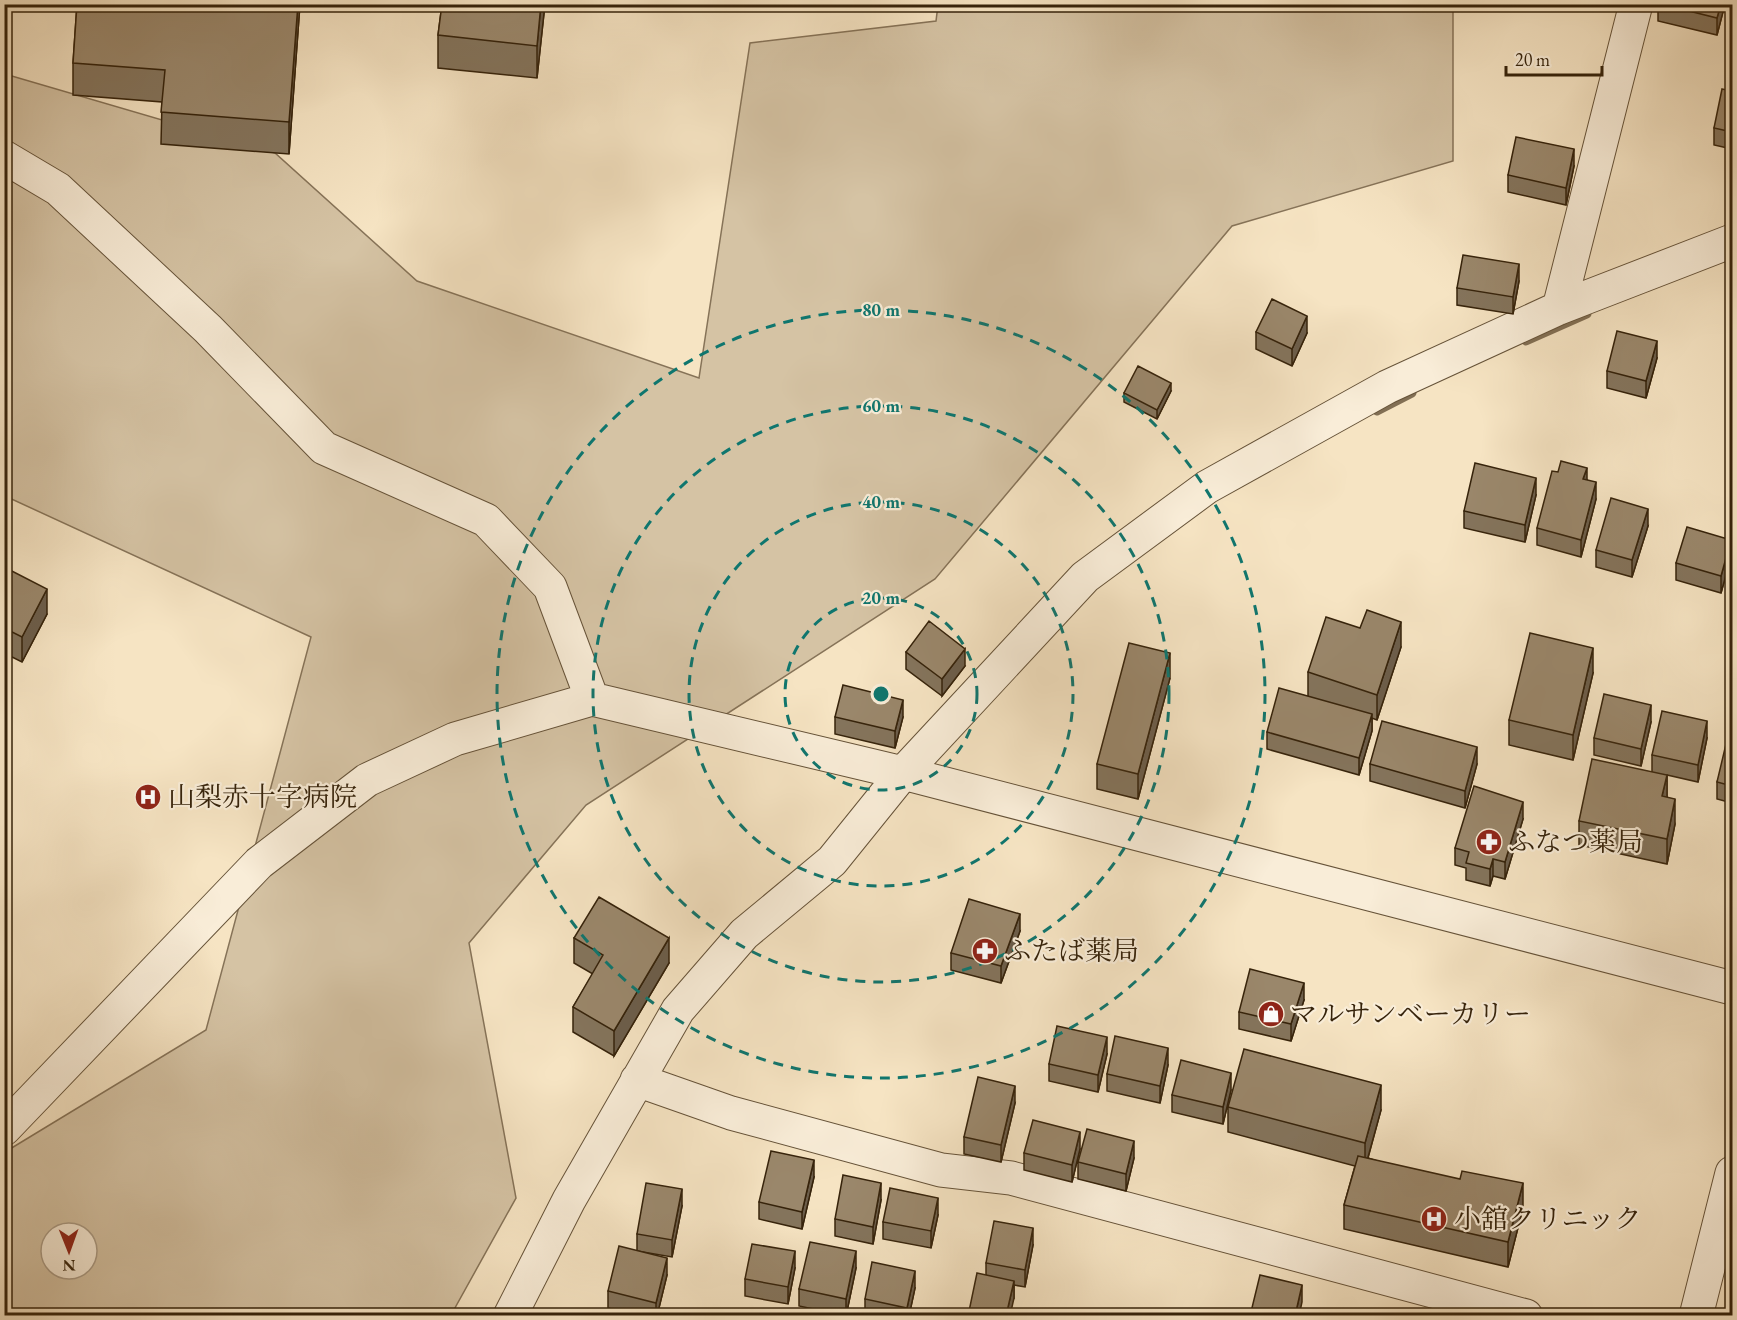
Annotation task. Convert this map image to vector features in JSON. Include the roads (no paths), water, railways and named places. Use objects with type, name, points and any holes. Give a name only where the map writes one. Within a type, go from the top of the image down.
[{"type":"street","points":[[1559,308],[1636,4]]},
{"type":"street","points":[[4,157],[58,189],[208,329],[324,448],[486,520],[550,587],[592,699]]},
{"type":"street","points":[[510,1316],[569,1200],[678,1010],[744,934],[832,861],[903,773],[1084,576],[1207,487],[1387,387],[1559,308],[1732,241]]},
{"type":"street","points":[[4,1130],[259,863],[367,780],[455,739],[592,699],[903,773],[1732,988]]},
{"type":"street","points":[[637,1080],[731,1113],[941,1170],[1011,1178],[1526,1316]]},
{"type":"street","points":[[1696,1316],[1732,1173]]},
{"type":"waterway","points":[[1526,341],[1587,314]]},
{"type":"waterway","points":[[1377,411],[1412,393]]},
{"type":"place","name":"山梨赤十字病院","points":[[148,797]]},
{"type":"place","name":"ふなつ薬局","points":[[1489,842]]},
{"type":"place","name":"ふたば薬局","points":[[985,951]]},
{"type":"place","name":"マルサンベーカリー","points":[[1271,1014]]},
{"type":"place","name":"小舘クリニック","points":[[1434,1219]]}]
